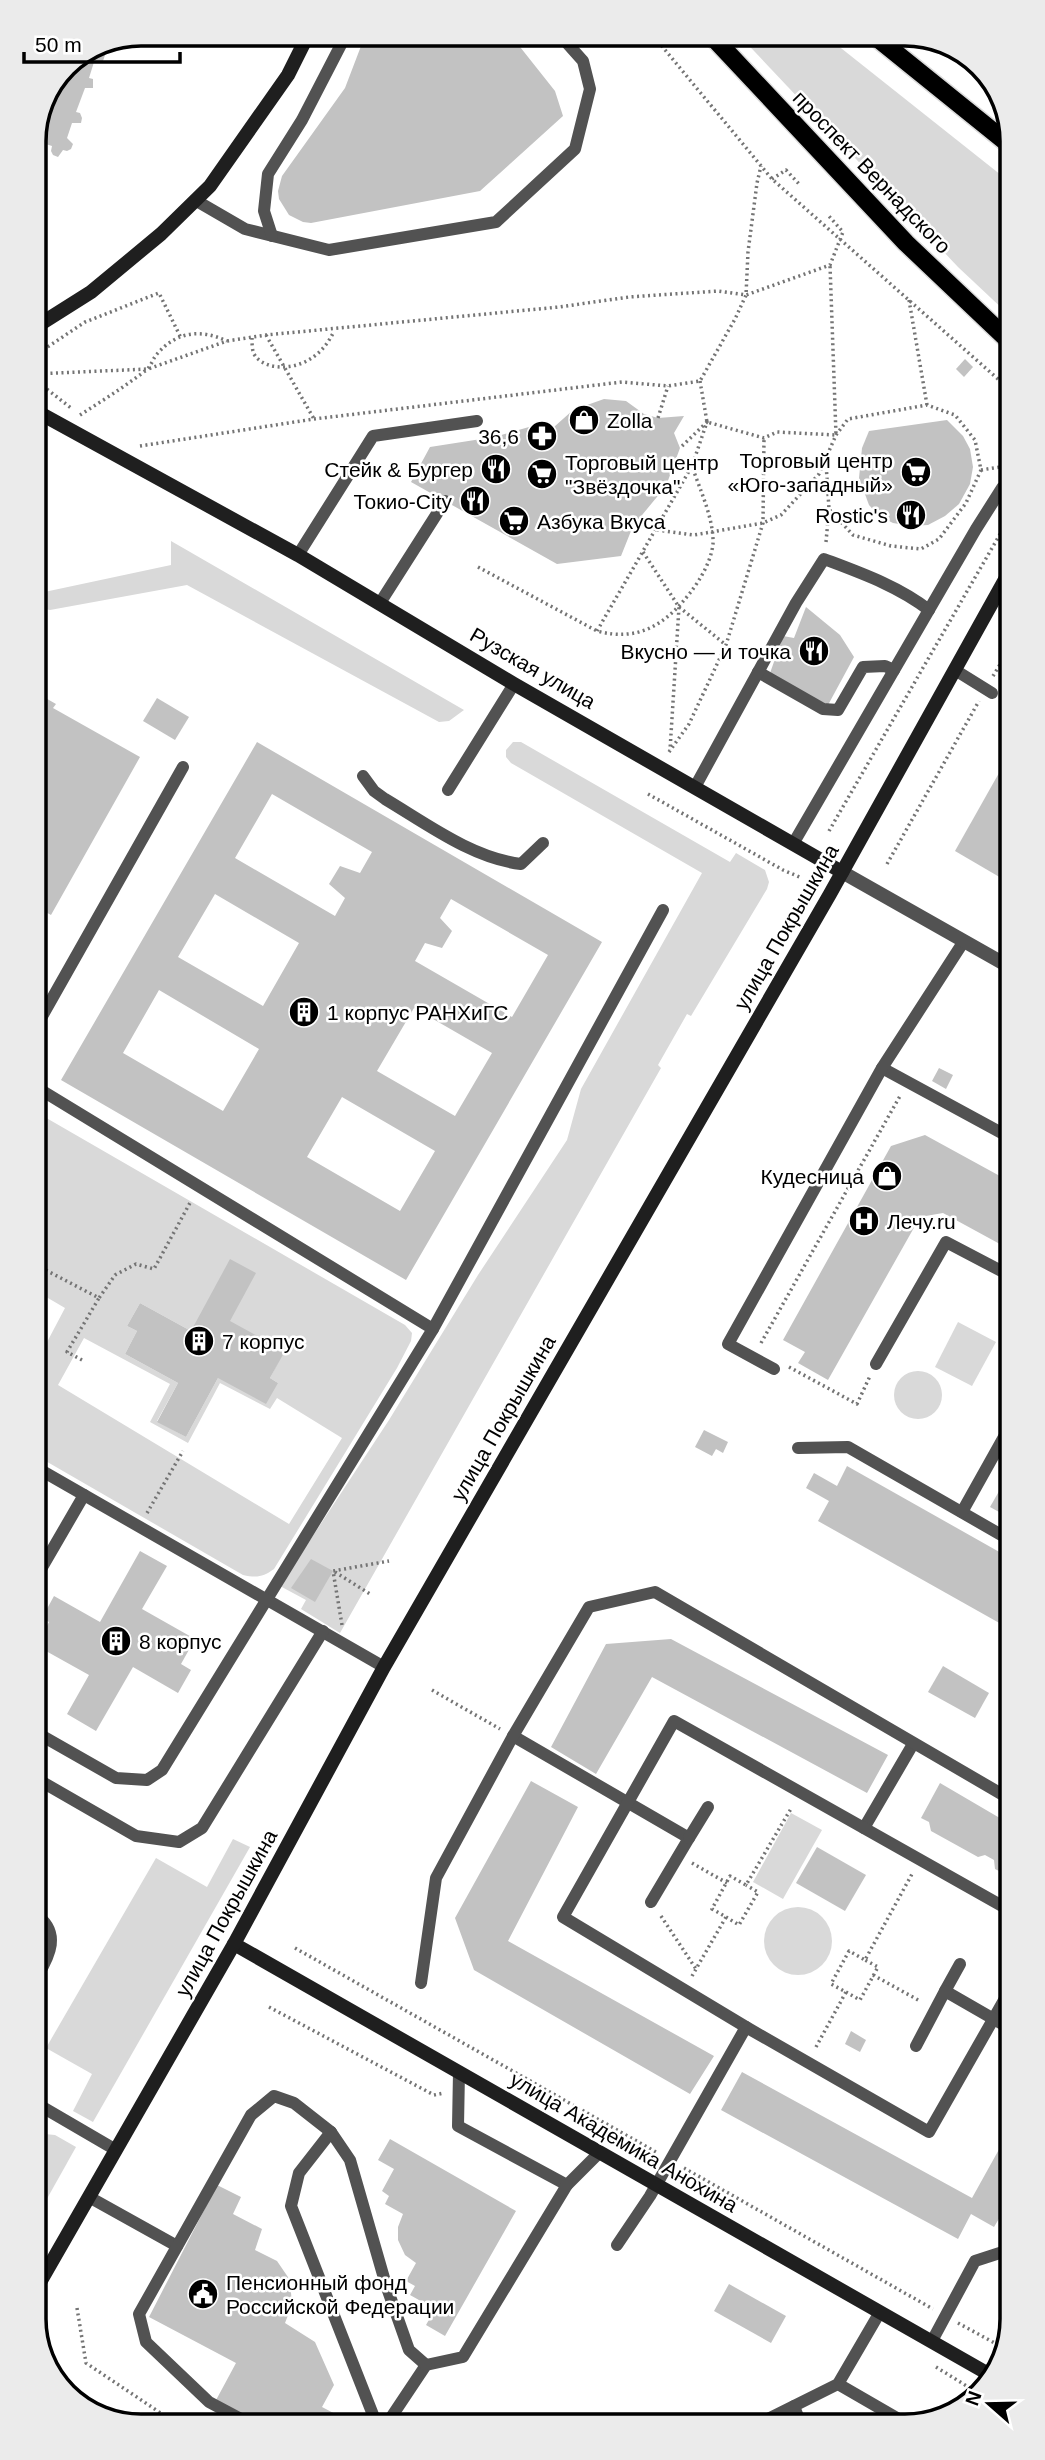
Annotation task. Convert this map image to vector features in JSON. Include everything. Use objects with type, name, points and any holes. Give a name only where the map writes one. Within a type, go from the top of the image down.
[{"type":"main road","name":"проспект Вернадского","points":[[722,46],[906,243],[1000,332]]},
{"type":"main road","points":[[888,46],[1000,137]]},
{"type":"street","points":[[46,320],[91,292],[161,234],[210,186],[288,75],[303,45]]},
{"type":"street","name":"Рузская улица","points":[[46,417],[298,555],[514,684],[1000,961]]},
{"type":"street","name":"улица Покрышкина","points":[[46,2272],[234,1944],[384,1667],[842,872],[1000,589]]},
{"type":"street","name":"улица Академика Анохина","points":[[234,1944],[980,2369]]},
{"type":"lane","points":[[272,236],[264,211],[268,174],[302,120],[341,45]]},
{"type":"lane","points":[[195,201],[245,229],[329,250],[496,222],[575,149],[590,89],[583,61],[569,46]]},
{"type":"lane","points":[[298,555],[373,436],[477,421]]},
{"type":"lane","points":[[793,844],[1000,491]]},
{"type":"lane","points":[[380,603],[445,501]]},
{"type":"lane","points":[[695,787],[796,603],[824,559],[866,574],[915,599],[929,610]]},
{"type":"lane","points":[[758,672],[823,709],[838,710],[863,667],[885,666],[894,670]]},
{"type":"lane","points":[[955,670],[989,691]]},
{"type":"lane","points":[[449,790],[514,684]]},
{"type":"lane","points":[[46,1009],[183,767]]},
{"type":"lane","points":[[363,776],[374,791],[385,799],[497,860],[521,863],[543,844]]},
{"type":"lane","points":[[46,1738],[116,1779],[148,1780],[162,1770],[433,1329],[663,910]]},
{"type":"lane","points":[[780,1367],[728,1344],[882,1068],[964,941]]},
{"type":"lane","points":[[882,1068],[1000,1132]]},
{"type":"lane","points":[[46,1093],[433,1329]]},
{"type":"lane","points":[[876,1364],[946,1242],[1000,1270]]},
{"type":"lane","points":[[962,1512],[1000,1446]]},
{"type":"lane","points":[[798,1448],[848,1447],[1000,1533]]},
{"type":"lane","points":[[46,1473],[384,1667]]},
{"type":"lane","points":[[46,1560],[84,1495]]},
{"type":"lane","points":[[421,1983],[436,1878],[513,1736],[589,1607],[655,1592],[1000,1793]]},
{"type":"lane","points":[[46,1784],[136,1836],[179,1842],[202,1828],[323,1631]]},
{"type":"lane","points":[[1000,1905],[674,1721],[563,1917],[746,2027],[929,2132],[1000,2008]]},
{"type":"lane","points":[[513,1736],[690,1838]]},
{"type":"lane","points":[[864,1828],[913,1744]]},
{"type":"lane","points":[[651,1902],[708,1807]]},
{"type":"lane","points":[[46,1924],[52,1943],[46,1961]]},
{"type":"lane","points":[[916,2046],[960,1964]]},
{"type":"lane","points":[[945,1991],[1000,2024]]},
{"type":"lane","points":[[617,2245],[656,2184],[746,2027]]},
{"type":"lane","points":[[459,2072],[458,2126],[567,2185]]},
{"type":"lane","points":[[232,2414],[209,2402],[146,2342],[139,2314],[251,2115],[274,2096],[294,2103],[331,2132],[350,2160],[386,2285],[409,2350],[426,2365]]},
{"type":"lane","points":[[46,2110],[116,2150]]},
{"type":"lane","points":[[331,2132],[299,2173],[291,2206],[373,2414]]},
{"type":"lane","points":[[393,2414],[426,2365],[463,2357],[567,2185],[600,2152]]},
{"type":"lane","points":[[89,2197],[177,2246]]},
{"type":"lane","points":[[932,2342],[975,2261],[1000,2253]]},
{"type":"lane","points":[[778,2414],[838,2384],[880,2312]]},
{"type":"lane","points":[[838,2384],[890,2414]]},
{"type":"lane","points":[[794,2406],[797,2414]]},
{"type":"path","points":[[661,46],[772,179],[1000,381]]},
{"type":"path","points":[[597,631],[692,466],[707,422],[700,381],[736,319],[746,295],[748,252],[761,166]]},
{"type":"path","points":[[772,179],[786,170],[800,185]]},
{"type":"path","points":[[828,215],[844,232],[830,265],[836,435]]},
{"type":"path","points":[[80,415],[148,369],[227,341],[559,307],[629,297],[718,291],[746,295],[830,265]]},
{"type":"path","points":[[46,348],[85,322],[159,293],[180,338]]},
{"type":"path","points":[[909,299],[926,405]]},
{"type":"path","points":[[252,338],[254,353],[264,364],[286,369],[304,364],[320,353],[334,330]]},
{"type":"path","points":[[148,369],[156,355],[168,343],[195,332],[212,334],[227,341]]},
{"type":"path","points":[[266,335],[314,419]]},
{"type":"path","points":[[46,376],[148,369]]},
{"type":"path","points":[[140,446],[314,419],[622,382],[668,386],[700,381]]},
{"type":"path","points":[[659,418],[668,386]]},
{"type":"path","points":[[46,387],[80,415],[92,421]]},
{"type":"path","points":[[657,530],[694,535],[713,533],[763,523],[781,515],[800,498],[826,463],[836,435],[848,419],[926,405],[955,415],[975,440],[981,470],[966,503],[939,539],[921,549],[891,547],[853,536],[829,509]]},
{"type":"path","points":[[707,422],[764,438],[777,432],[836,435]]},
{"type":"path","points":[[680,448],[707,422]]},
{"type":"path","points":[[679,607],[669,752],[689,724],[726,645],[763,523],[764,438]]},
{"type":"path","points":[[824,559],[829,509],[826,463]]},
{"type":"path","points":[[478,567],[597,631],[613,635],[639,632],[659,624],[679,607],[701,579],[712,548],[713,533],[692,466]]},
{"type":"path","points":[[981,470],[1000,467]]},
{"type":"path","points":[[829,831],[1000,534]]},
{"type":"path","points":[[643,552],[679,607],[726,645]]},
{"type":"path","points":[[887,864],[989,691],[1000,667]]},
{"type":"path","points":[[648,794],[802,878]]},
{"type":"path","points":[[758,1349],[908,1082]]},
{"type":"path","points":[[82,1360],[67,1352],[99,1298],[115,1275],[136,1264],[154,1269],[199,1186]]},
{"type":"path","points":[[46,1270],[99,1298]]},
{"type":"path","points":[[780,1367],[857,1404],[876,1364]]},
{"type":"path","points":[[139,1527],[183,1451]]},
{"type":"path","points":[[333,1571],[389,1561]]},
{"type":"path","points":[[333,1571],[370,1594]]},
{"type":"path","points":[[333,1571],[345,1644]]},
{"type":"path","points":[[432,1690],[513,1736]]},
{"type":"path","points":[[746,1885],[800,1792]]},
{"type":"path","points":[[679,1856],[727,1883]]},
{"type":"path","points":[[865,1960],[920,1860]]},
{"type":"path","points":[[730,1876],[758,1892],[739,1925],[712,1909],[727,1883],[730,1876]]},
{"type":"path","points":[[651,1902],[696,1969]]},
{"type":"path","points":[[684,1990],[726,1917]]},
{"type":"path","points":[[295,1948],[996,2344]]},
{"type":"path","points":[[849,1951],[878,1967],[873,1975],[860,2000],[831,1984],[849,1951]]},
{"type":"path","points":[[873,1975],[935,2009]]},
{"type":"path","points":[[807,2062],[846,1992]]},
{"type":"path","points":[[77,2308],[86,2363],[162,2414]]},
{"type":"shaded area","points":[[749,46],[838,46],[1000,174],[1000,306],[958,267]]},
{"type":"shaded area","points":[[171,541],[464,710],[449,721],[439,722],[187,585],[46,609],[46,592],[171,565]]},
{"type":"shaded area","points":[[513,742],[521,742],[730,862],[736,853],[765,870],[769,882],[691,1016],[687,1014],[658,1065],[661,1068],[340,1633],[301,1609],[306,1600],[280,1586],[567,1140],[581,1089],[702,873],[511,763],[506,757],[506,750]]},
{"type":"shaded area","points":[[46,1118],[405,1325],[412,1333],[411,1341],[397,1368],[274,1569],[263,1575],[252,1576],[243,1575],[46,1461],[46,1344],[65,1308],[46,1297]],"holes":[[[140,1303],[191,1331],[284,1351],[270,1378],[278,1383],[218,1378],[186,1437],[157,1421],[178,1383],[125,1354],[137,1331],[127,1326]],[[84,1338],[170,1384],[150,1422],[188,1443],[220,1383],[270,1409],[277,1398],[342,1438],[289,1524],[58,1385]]]},
{"type":"shaded area","points":[[958,1322],[996,1342],[972,1386],[935,1367]]},
{"type":"shaded area","points":[[918,1371],[927,1372],[935,1378],[941,1386],[941,1404],[935,1412],[927,1418],[918,1419],[909,1418],[901,1412],[895,1404],[894,1395],[895,1386],[901,1378],[909,1372]]},
{"type":"shaded area","points":[[791,1813],[822,1830],[783,1899],[753,1882]]},
{"type":"shaded area","points":[[233,1839],[250,1847],[93,2122],[73,2111],[92,2074],[46,2048],[156,1858],[207,1887]]},
{"type":"shaded area","points":[[798,1907],[811,1910],[822,1917],[829,1928],[832,1941],[829,1954],[822,1965],[811,1972],[798,1975],[785,1972],[774,1965],[767,1954],[764,1941],[767,1928],[774,1917],[785,1910]]},
{"type":"shaded area","points":[[46,2134],[55,2135],[76,2147],[46,2201]]},
{"type":"building","points":[[361,45],[519,45],[555,91],[563,116],[480,191],[311,223],[303,222],[289,215],[279,199],[282,176],[345,88]]},
{"type":"building","points":[[103,53],[103,61],[94,62],[89,78],[93,79],[93,88],[85,88],[76,112],[80,113],[81,123],[72,123],[67,138],[73,144],[71,149],[63,150],[58,157],[53,155],[52,146],[46,144],[46,135],[55,99],[78,69]]},
{"type":"building","points":[[965,359],[973,367],[964,377],[956,369]]},
{"type":"building","name":"Торговый центр \"Звёздочка\"","points":[[604,399],[626,401],[644,414],[658,418],[684,416],[674,433],[680,448],[666,486],[633,526],[621,556],[557,564],[411,482],[430,447],[494,437],[536,425],[554,427],[573,410]]},
{"type":"building","name":"Торговый центр «Юго-западный»","points":[[947,420],[963,436],[970,449],[973,467],[970,484],[959,504],[928,525],[893,523],[879,516],[869,505],[859,478],[862,448],[869,431]]},
{"type":"building","name":"Вкусно — и точка","points":[[806,607],[840,635],[854,657],[828,705],[769,676],[783,636],[794,638]]},
{"type":"building","points":[[46,698],[56,704],[53,708],[140,757],[51,915],[46,912]]},
{"type":"building","points":[[157,698],[189,717],[175,740],[143,721]]},
{"type":"building","name":"1 корпус РАНХиГС","points":[[257,742],[602,942],[406,1280],[61,1080]],"holes":[[[272,794],[372,852],[360,873],[340,866],[329,884],[345,898],[335,916],[235,858]],[[215,894],[299,943],[263,1006],[178,957]],[[451,899],[548,955],[512,1017],[415,961],[425,943],[442,948],[452,931],[440,918]],[[159,990],[259,1049],[223,1111],[123,1053]],[[414,1008],[492,1053],[455,1116],[377,1071]],[[342,1097],[435,1151],[400,1211],[307,1157]]]},
{"type":"building","points":[[1000,771],[1000,877],[955,851]]},
{"type":"building","points":[[939,1068],[953,1075],[946,1089],[932,1081]]},
{"type":"building","points":[[925,1135],[1000,1176],[1000,1244],[943,1213],[920,1217],[828,1380],[798,1363],[805,1352],[783,1340],[891,1146]]},
{"type":"building","name":"7 корпус","points":[[230,1259],[256,1273],[230,1321],[285,1351],[270,1378],[278,1383],[266,1404],[218,1378],[186,1437],[157,1422],[178,1383],[125,1354],[137,1331],[127,1326],[140,1303],[191,1331]]},
{"type":"building","points":[[704,1430],[728,1442],[723,1453],[716,1449],[712,1456],[695,1447]]},
{"type":"building","points":[[847,1466],[1000,1552],[1000,1623],[818,1521],[829,1501],[806,1488],[814,1473],[837,1486]]},
{"type":"building","points":[[1000,1490],[1000,1512],[990,1507]]},
{"type":"building","name":"8 корпус","points":[[140,1551],[167,1566],[142,1609],[195,1639],[181,1664],[191,1670],[178,1693],[133,1667],[96,1731],[67,1714],[89,1675],[46,1651],[46,1628],[49,1622],[46,1620],[46,1611],[54,1596],[100,1622]]},
{"type":"building","points":[[311,1559],[333,1571],[315,1602],[291,1588]]},
{"type":"building","points":[[671,1639],[888,1755],[867,1793],[652,1677],[596,1774],[551,1747],[606,1644]]},
{"type":"building","points":[[943,1666],[989,1693],[975,1718],[928,1692]]},
{"type":"building","points":[[531,1781],[578,1807],[508,1941],[714,2056],[690,2094],[474,1970],[455,1918]]},
{"type":"building","points":[[940,1783],[1000,1818],[1000,1872],[995,1869],[994,1860],[985,1855],[978,1857],[931,1831],[929,1822],[921,1818]]},
{"type":"building","points":[[817,1847],[866,1875],[845,1911],[796,1883]]},
{"type":"building","points":[[851,2031],[866,2040],[860,2052],[845,2044]]},
{"type":"building","points":[[742,2072],[972,2198],[1000,2148],[1000,2217],[994,2227],[971,2214],[958,2239],[721,2110]]},
{"type":"building","points":[[390,2139],[516,2211],[445,2336],[426,2325],[435,2309],[410,2295],[415,2286],[406,2281],[416,2263],[405,2255],[398,2240],[398,2227],[403,2214],[385,2204],[389,2196],[382,2191],[394,2169],[378,2160]]},
{"type":"building","points":[[217,2185],[241,2197],[233,2214],[262,2229],[255,2250],[277,2261],[290,2280],[292,2305],[285,2323],[315,2342],[334,2385],[322,2407],[335,2414],[238,2414],[215,2402],[236,2363],[149,2317]]},
{"type":"building","points":[[729,2284],[786,2316],[771,2343],[714,2311]]},
{"type":"place","name":"Zolla","points":[[584,420]]},
{"type":"place","name":"36,6","points":[[542,436]]},
{"type":"place","name":"Стейк & Бургер","points":[[496,469]]},
{"type":"place","name":"Торговый центр «Юго-западный»","points":[[916,472]]},
{"type":"place","name":"Торговый центр \"Звёздочка\"","points":[[542,474]]},
{"type":"place","name":"Токио-City","points":[[475,501]]},
{"type":"place","name":"Rostic's","points":[[911,515]]},
{"type":"place","name":"Азбука Вкуса","points":[[514,521]]},
{"type":"place","name":"Вкусно — и точка","points":[[814,651]]},
{"type":"place","name":"1 корпус РАНХиГС","points":[[304,1012]]},
{"type":"place","name":"Кудесница","points":[[887,1176]]},
{"type":"place","name":"Лечу.ru","points":[[864,1221]]},
{"type":"place","name":"7 корпус","points":[[199,1341]]},
{"type":"place","name":"8 корпус","points":[[116,1641]]},
{"type":"place","name":"Пенсионный фонд Российской Федерации","points":[[203,2294]]}]
